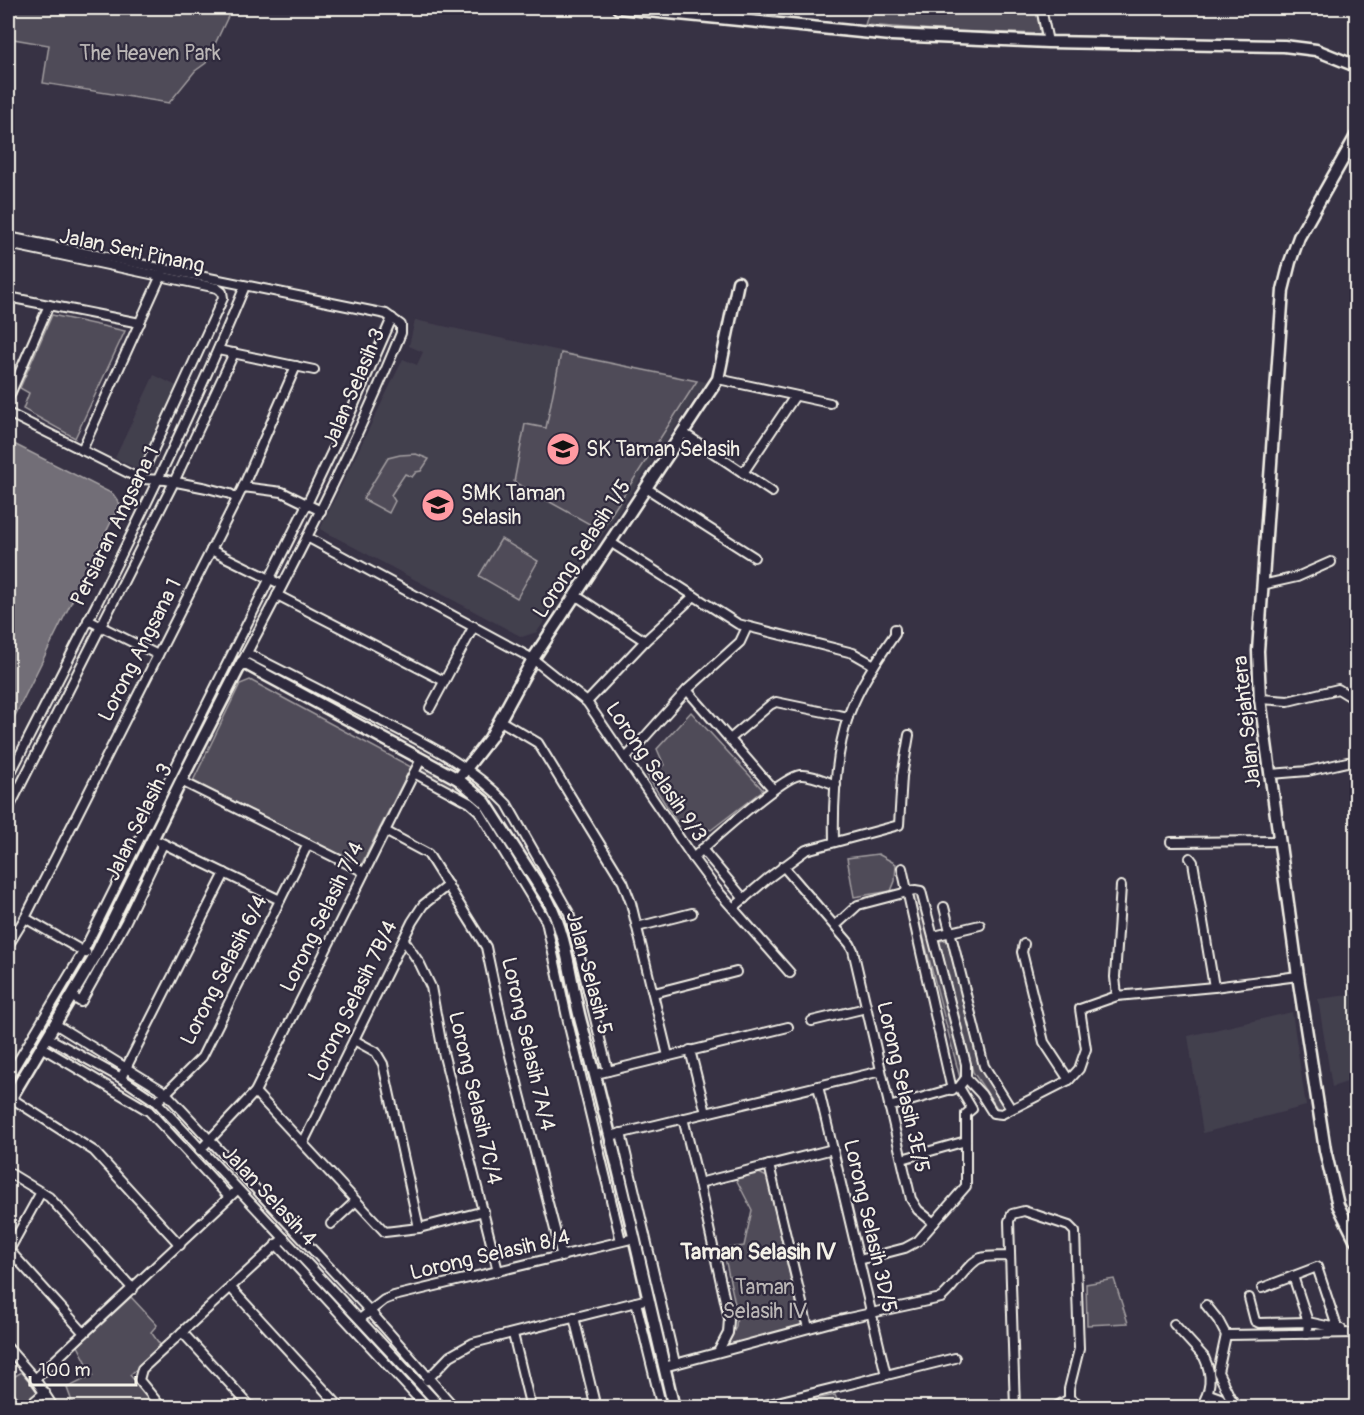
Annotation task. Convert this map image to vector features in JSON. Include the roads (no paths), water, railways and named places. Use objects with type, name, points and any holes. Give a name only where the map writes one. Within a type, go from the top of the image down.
[{"type":"street","points":[[618,8],[891,35],[1048,42],[1284,46],[1316,50],[1356,66]]},
{"type":"street","points":[[1041,8],[1048,42]]},
{"type":"street","name":"Jalan Sejahtera","points":[[1356,136],[1299,237],[1283,290],[1258,651],[1260,699],[1298,976],[1328,1168],[1338,1205],[1356,1241]]},
{"type":"street","name":"Jalan Seri Pinang","points":[[8,237],[163,272],[217,288],[222,292],[223,298],[140,479]]},
{"type":"street","name":"Jalan Seri Pinang","points":[[8,244],[245,286],[386,314],[392,318]]},
{"type":"street","points":[[82,450],[163,272]]},
{"type":"street","points":[[738,282],[718,379],[830,404]]},
{"type":"street","name":"Persiaran Angsana 1","points":[[8,778],[11,761],[88,620],[158,481],[245,286]]},
{"type":"street","points":[[8,297],[140,323]]},
{"type":"street","points":[[8,399],[49,305]]},
{"type":"street","name":"Jalan Selasih 3","points":[[8,1078],[83,952],[308,504],[392,318],[401,325],[400,333],[321,511],[180,781],[94,958],[9,1100]]},
{"type":"street","points":[[218,350],[314,370]]},
{"type":"street","points":[[8,810],[174,482],[234,353]]},
{"type":"street","name":"Lorong Angsana 1","points":[[8,946],[25,918],[212,550],[243,487],[296,366]]},
{"type":"street","name":"Lorong Selasih 1/5","points":[[458,778],[490,738],[533,658],[718,379]]},
{"type":"street","points":[[743,473],[795,396]]},
{"type":"street","points":[[8,413],[140,479],[174,482],[230,494],[237,499]]},
{"type":"street","points":[[682,432],[772,492]]},
{"type":"street","points":[[243,487],[282,492],[321,511]]},
{"type":"street","points":[[646,488],[754,556]]},
{"type":"street","name":"Lorong Selasih 9/3","points":[[307,537],[533,658],[587,702],[693,858],[790,973]]},
{"type":"street","points":[[610,542],[725,617],[747,627],[804,639],[853,653],[874,665]]},
{"type":"street","points":[[212,550],[282,585]]},
{"type":"street","points":[[1262,585],[1297,577],[1331,562]]},
{"type":"street","points":[[575,594],[645,641]]},
{"type":"street","points":[[277,595],[444,681]]},
{"type":"street","points":[[587,702],[645,641],[694,596]]},
{"type":"street","points":[[88,620],[158,655]]},
{"type":"street","points":[[430,708],[474,626]]},
{"type":"street","points":[[626,758],[687,690],[740,642],[747,627]]},
{"type":"street","points":[[834,842],[836,785],[848,717],[895,629]]},
{"type":"street","name":"Jalan Selasih 5","points":[[244,658],[458,778],[485,802],[556,916],[580,1019],[616,1134],[670,1365],[674,1407]]},
{"type":"street","name":"Jalan Selasih 5","points":[[244,658],[425,743],[467,769],[507,804],[569,913],[608,1071]]},
{"type":"street","points":[[1260,699],[1287,700],[1338,689],[1356,700]]},
{"type":"street","points":[[687,690],[773,789]]},
{"type":"street","points":[[729,739],[776,702],[848,717]]},
{"type":"street","points":[[499,720],[537,743],[623,882],[631,903],[668,1056]]},
{"type":"street","points":[[733,908],[806,850],[899,825],[902,776],[909,735]]},
{"type":"street","name":"Lorong Selasih 7/4","points":[[200,1150],[255,1092],[421,759]]},
{"type":"street","points":[[1271,774],[1308,771],[1347,762],[1356,763]]},
{"type":"street","points":[[414,773],[470,803],[479,811],[546,921],[621,1242]]},
{"type":"street","points":[[693,858],[773,789],[797,776],[809,776],[836,785]]},
{"type":"street","points":[[180,781],[364,872]]},
{"type":"street","name":"Lorong Selasih 7A/4","points":[[385,831],[428,854],[486,947],[562,1257]]},
{"type":"street","points":[[153,837],[163,844],[280,900]]},
{"type":"street","points":[[1171,842],[1280,841]]},
{"type":"street","points":[[71,996],[81,1002],[125,923],[163,844]]},
{"type":"street","name":"Lorong Selasih 6/4","points":[[157,1102],[202,1057],[308,844]]},
{"type":"street","points":[[702,849],[744,899]]},
{"type":"street","points":[[1190,858],[1193,862],[1214,987]]},
{"type":"street","points":[[783,866],[835,926],[858,905],[906,892],[921,891],[966,1064],[966,1078],[981,1094],[993,1113],[1002,1114],[1069,1080],[1079,1069],[1086,1049],[1080,1009],[1117,996],[1298,976]]},
{"type":"street","points":[[859,1260],[906,1248],[918,1241],[966,1186],[966,1114],[972,1109],[956,1088],[906,892],[902,868]]},
{"type":"street","points":[[121,1078],[225,873]]},
{"type":"street","name":"Lorong Selasih 7B/4","points":[[303,1143],[412,922],[423,905],[448,885]]},
{"type":"street","points":[[1117,996],[1115,978],[1121,886]]},
{"type":"street","points":[[944,907],[984,1066],[1011,1109]]},
{"type":"street","points":[[637,927],[692,913]]},
{"type":"street","points":[[25,918],[94,958]]},
{"type":"street","points":[[934,936],[980,925]]},
{"type":"street","name":"Lorong Selasih 3E/5","points":[[835,926],[853,950],[911,1199],[918,1210],[934,1223]]},
{"type":"street","name":"Lorong Selasih 7C/4","points":[[404,940],[420,964],[431,987],[443,1052],[498,1271]]},
{"type":"street","points":[[1024,944],[1022,952],[1044,1042],[1069,1080]]},
{"type":"street","points":[[654,993],[736,972]]},
{"type":"street","points":[[812,1021],[866,1008]]},
{"type":"street","points":[[55,1024],[165,1092],[370,1311],[455,1407]]},
{"type":"street","points":[[596,1074],[788,1027]]},
{"type":"street","name":"Jalan Selasih 4","points":[[47,1037],[121,1078],[157,1102],[442,1407]]},
{"type":"street","points":[[354,1040],[376,1052],[383,1064],[418,1228]]},
{"type":"street","points":[[41,1047],[155,1116],[229,1197]]},
{"type":"street","points":[[690,1050],[706,1113]]},
{"type":"street","points":[[616,1134],[881,1071]]},
{"type":"street","points":[[890,1107],[956,1088],[966,1078]]},
{"type":"street","name":"Lorong Selasih 3D/5","points":[[818,1086],[886,1375]]},
{"type":"street","points":[[255,1092],[385,1232],[418,1228],[484,1211]]},
{"type":"street","points":[[9,1100],[94,1151],[180,1245]]},
{"type":"street","points":[[682,1118],[729,1319],[728,1333],[718,1352]]},
{"type":"street","name":"Jalan Selasih 5","points":[[616,1134],[635,1238],[642,1249],[648,1299],[670,1365]]},
{"type":"street","points":[[902,1159],[966,1141]]},
{"type":"street","points":[[699,1183],[833,1149]]},
{"type":"street","points":[[769,1165],[808,1328]]},
{"type":"street","points":[[8,1172],[49,1197],[133,1289]]},
{"type":"street","points":[[35,1379],[237,1190]]},
{"type":"street","points":[[41,1192],[8,1251],[84,1333]]},
{"type":"street","points":[[331,1224],[356,1201]]},
{"type":"street","points":[[1015,1407],[1009,1221],[1012,1214],[1017,1211],[1024,1211],[1069,1226],[1075,1232],[1079,1349],[1069,1389],[1069,1399]]},
{"type":"street","points":[[278,1231],[287,1222]]},
{"type":"street","points":[[162,1407],[139,1380],[141,1369],[284,1238]]},
{"type":"street","name":"Lorong Selasih 8/4","points":[[360,1319],[394,1296],[635,1238]]},
{"type":"street","points":[[276,1244],[427,1407]]},
{"type":"street","points":[[670,1365],[808,1328],[941,1298],[981,1258],[1010,1256]]},
{"type":"street","points":[[1262,1288],[1317,1267],[1337,1327]]},
{"type":"street","points":[[1293,1276],[1308,1322],[1307,1334]]},
{"type":"street","points":[[230,1287],[341,1407]]},
{"type":"street","points":[[1249,1298],[1255,1321],[1259,1323],[1308,1322],[1337,1327],[1353,1333]]},
{"type":"street","points":[[422,1385],[450,1356],[473,1343],[648,1299]]},
{"type":"street","points":[[636,1302],[662,1407]]},
{"type":"street","points":[[1206,1305],[1226,1335],[1218,1372],[1238,1407]]},
{"type":"street","points":[[574,1317],[596,1407]]},
{"type":"street","points":[[1174,1324],[1204,1357],[1209,1377],[1209,1394],[1200,1407]]},
{"type":"street","points":[[182,1332],[252,1407]]},
{"type":"street","points":[[1226,1335],[1353,1333]]},
{"type":"street","points":[[513,1334],[531,1407]]},
{"type":"street","points":[[8,1348],[35,1379],[54,1407]]},
{"type":"street","points":[[753,1407],[955,1358]]},
{"type":"street","points":[[1209,1377],[1218,1372]]},
{"type":"street","points":[[26,1407],[45,1392]]},
{"type":"street","points":[[8,1394],[20,1407]]},
{"type":"street","points":[[1209,1394],[1220,1398],[1228,1407]]},
{"type":"street","points":[[1054,1407],[1069,1399]]},
{"type":"street","points":[[1069,1399],[1076,1402],[1079,1407]]},
{"type":"place","name":"SK Taman Selasih","points":[[563,449]]},
{"type":"place","name":"SMK Taman Selasih","points":[[438,505]]},
{"type":"district","name":"Taman Selasih Ⅳ","points":[[758,1252]]},
{"type":"park label","name":"The Heaven Park","points":[[150,53]]}]
